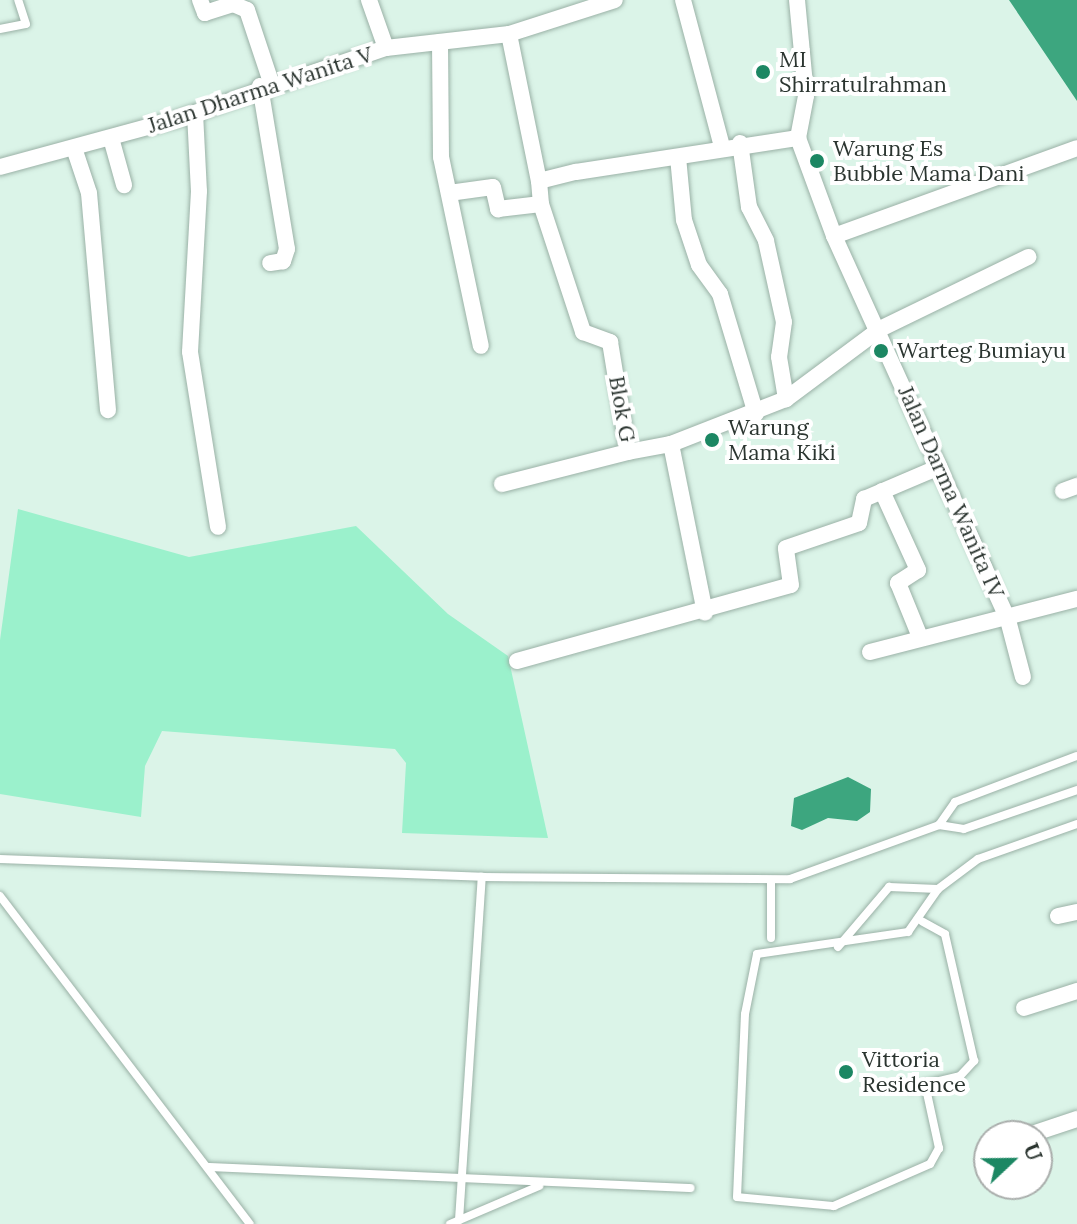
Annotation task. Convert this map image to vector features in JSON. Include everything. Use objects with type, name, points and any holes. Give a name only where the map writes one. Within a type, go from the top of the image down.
[{"type":"street","points":[[200,0],[205,13],[233,4],[247,10],[266,85],[287,249],[283,261],[270,263]]},
{"type":"street","points":[[369,0],[386,48]]},
{"type":"street","name":"Jalan Dharma Wanita V","points":[[0,167],[195,113],[266,85],[386,48],[509,34],[615,0]]},
{"type":"street","points":[[683,0],[722,147]]},
{"type":"street","points":[[539,181],[740,143],[798,138],[806,96],[797,0]]},
{"type":"street","points":[[449,193],[495,188],[498,209],[541,204],[509,34]]},
{"type":"street","points":[[440,42],[449,193],[481,346]]},
{"type":"street","points":[[195,113],[199,191],[190,352],[218,527]]},
{"type":"street","points":[[111,138],[124,185]]},
{"type":"street","name":"Jalan Darma Wanita IV","points":[[798,138],[834,236],[880,329],[1008,620],[1023,677]]},
{"type":"street","points":[[740,143],[749,207],[766,241],[784,322],[779,357],[786,399]]},
{"type":"street","points":[[834,236],[1076,146]]},
{"type":"street","points":[[74,148],[89,193],[108,410]]},
{"type":"street","points":[[678,157],[684,220],[699,265],[720,294],[756,414]]},
{"type":"street","name":"Blok G","points":[[541,204],[583,332],[610,342],[628,452],[671,444],[756,414],[786,399],[880,329],[1028,257]]},
{"type":"street","points":[[671,444],[705,613]]},
{"type":"street","points":[[502,484],[628,452]]},
{"type":"street","points":[[517,661],[705,613],[791,585],[786,548],[859,523],[864,499],[939,467]]},
{"type":"street","points":[[882,491],[918,570],[898,583],[920,637]]},
{"type":"street","name":"Jalan Darma Wanita IV","points":[[1008,620],[1077,599]]},
{"type":"street","points":[[870,652],[920,637],[1008,620]]},
{"type":"street","points":[[1058,916],[1077,912]]},
{"type":"street","points":[[1024,1008],[1077,991]]},
{"type":"street","points":[[1053,1127],[1077,1119]]},
{"type":"lane","points":[[0,29],[26,24],[18,0]]},
{"type":"lane","points":[[939,825],[955,802],[1077,756]]},
{"type":"lane","points":[[0,859],[482,877],[771,880],[802,877],[939,825],[964,829],[1077,790]]},
{"type":"lane","points":[[925,1084],[939,1148],[930,1164],[834,1206],[744,1202],[737,1197],[752,960],[762,952],[838,947],[884,940],[922,921],[938,889],[978,859],[1077,824]]},
{"type":"lane","points":[[459,1220],[482,877]]},
{"type":"lane","points":[[771,880],[771,938]]},
{"type":"lane","points":[[838,947],[866,906],[889,887],[938,889]]},
{"type":"lane","points":[[0,896],[250,1224]]},
{"type":"lane","points":[[910,1088],[960,1076],[974,1061],[945,934],[922,921]]},
{"type":"lane","points":[[208,1167],[462,1181],[691,1188]]},
{"type":"lane","points":[[450,1224],[544,1184]]},
{"type":"shaded area","points":[[1009,0],[1077,0],[1077,101]]},
{"type":"shaded area","points":[[18,509],[189,557],[356,526],[448,614],[508,656],[548,838],[402,833],[406,763],[395,749],[162,731],[145,766],[141,817],[0,794],[0,640]]},
{"type":"shaded area","points":[[848,777],[871,789],[870,812],[857,821],[828,818],[802,830],[791,826],[794,798]]},
{"type":"place","name":"MI Shirratulrahman","points":[[763,72]]},
{"type":"place","name":"Warung Es Bubble Mama Dani","points":[[817,161]]},
{"type":"place","name":"Warteg Bumiayu","points":[[881,351]]},
{"type":"place","name":"Warung Mama Kiki","points":[[712,440]]},
{"type":"place","name":"Vittoria Residence","points":[[846,1072]]}]
